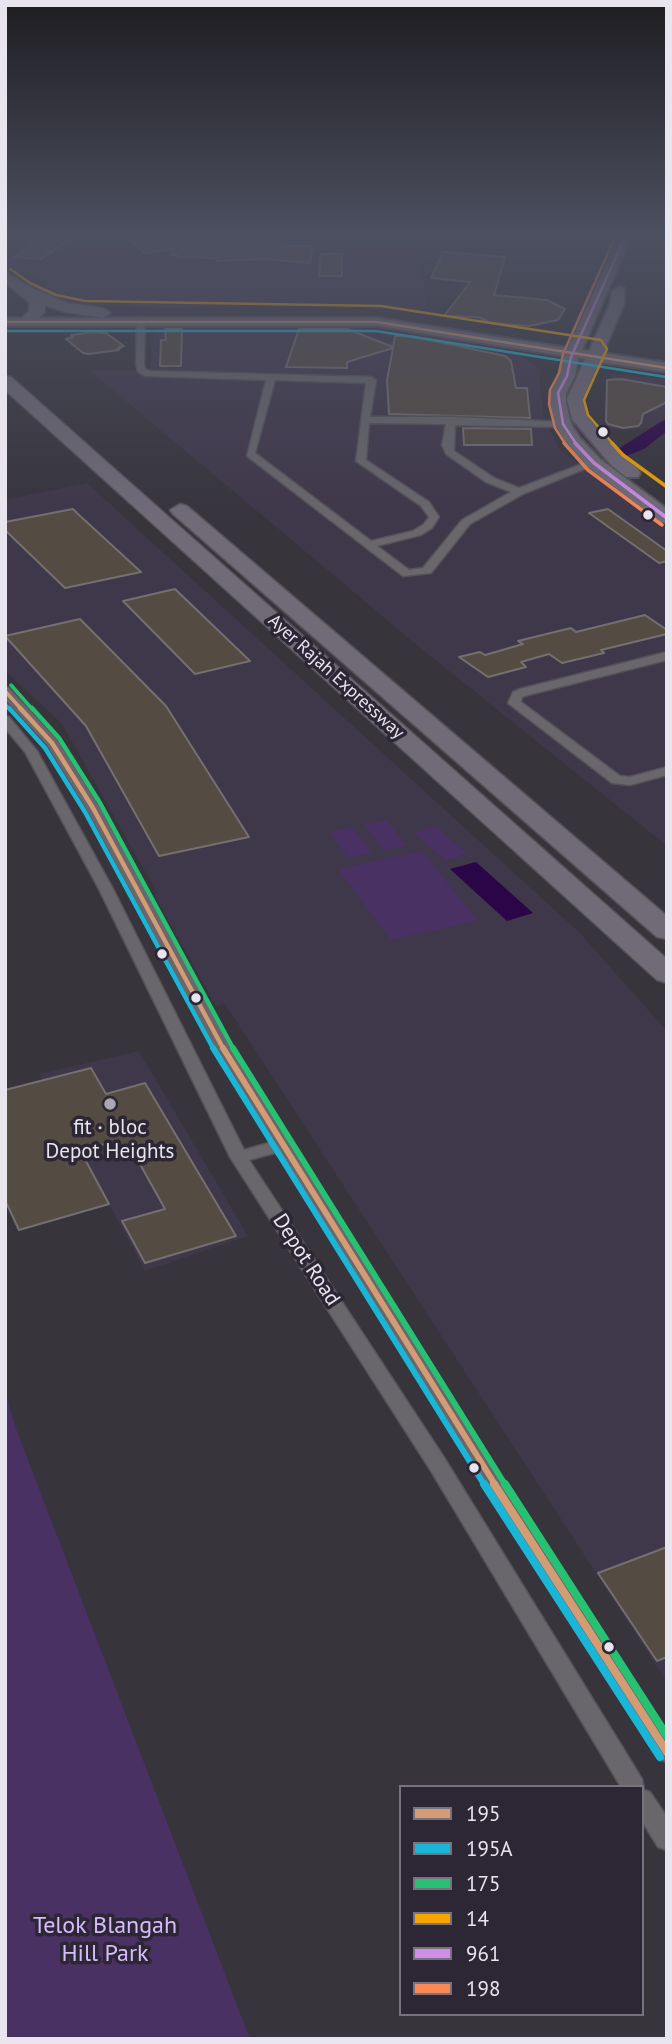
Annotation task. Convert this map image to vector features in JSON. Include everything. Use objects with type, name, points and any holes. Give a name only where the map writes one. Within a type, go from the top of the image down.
[{"type":"highway","points":[[5,359],[143,478]]},
{"type":"highway","name":"Ayer Rajah Expressway","points":[[5,381],[667,974]]},
{"type":"highway","name":"Ayer Rajah Expressway","points":[[164,496],[667,931]]},
{"type":"main road","points":[[460,332],[521,340],[567,332]]},
{"type":"main road","points":[[478,332],[661,363]]},
{"type":"main road","points":[[584,332],[558,393],[563,422],[573,441],[594,463],[663,507]]},
{"type":"main road","points":[[605,332],[575,399],[580,419],[663,507]]},
{"type":"main road","points":[[609,332],[622,345],[661,363]]},
{"type":"main road","points":[[521,340],[546,356],[567,376]]},
{"type":"main road","points":[[585,378],[597,368],[661,363]]},
{"type":"street","points":[[145,332],[148,364],[153,371],[170,376],[371,380],[361,461],[425,505],[434,517],[417,533],[369,545]]},
{"type":"street","points":[[271,378],[248,452],[407,574],[424,573],[466,522],[519,492],[594,463]]},
{"type":"street","points":[[366,419],[563,422]]},
{"type":"street","points":[[451,421],[447,445],[449,452],[490,480],[519,492]]},
{"type":"street","points":[[667,656],[524,692],[514,699],[516,706],[612,778],[628,781],[667,771]]},
{"type":"street","name":"Depot Road","points":[[5,691],[52,743],[93,808],[231,1062],[281,1145],[667,1752]]},
{"type":"street","name":"Depot Road","points":[[5,720],[32,751],[106,889],[239,1157],[438,1465],[633,1785]]},
{"type":"street","points":[[239,1157],[281,1145]]},
{"type":"street","points":[[644,1803],[667,1839]]},
{"type":"shaded area","points":[[153,332],[399,332],[434,336],[514,352],[538,368],[544,419],[560,450],[667,528],[667,846],[419,647],[89,370],[150,371]]},
{"type":"shaded area","points":[[611,374],[667,379],[667,420],[645,429],[605,428]]},
{"type":"shaded area","points":[[87,483],[580,933],[667,1031],[667,1682],[225,1004],[216,1006],[154,895],[157,893],[62,724],[5,671],[5,500]]},
{"type":"shaded area","points":[[476,862],[533,913],[507,921],[450,869]]},
{"type":"shaded area","points":[[139,1051],[248,1236],[145,1271],[39,1074]]},
{"type":"green space","points":[[387,820],[406,846],[383,850],[364,824]]},
{"type":"green space","points":[[436,826],[467,854],[445,860],[414,833]]},
{"type":"green space","points":[[352,827],[372,853],[348,858],[329,832]]},
{"type":"green space","points":[[422,851],[478,921],[391,940],[338,869]]},
{"type":"green space","name":"Telok Blangah Hill Park","points":[[5,1391],[15,1426],[250,2039],[5,2039]]},
{"type":"building","points":[[165,332],[182,332],[181,366],[160,366],[161,340],[166,340]]},
{"type":"building","points":[[298,332],[356,332],[393,347],[395,336],[411,336],[505,356],[511,361],[516,388],[527,388],[530,418],[389,414],[387,380],[393,348],[347,362],[347,368],[286,367]]},
{"type":"building","points":[[106,333],[124,346],[119,347],[119,350],[83,353],[66,339],[73,337],[71,335]]},
{"type":"building","points":[[621,379],[667,387],[667,402],[643,414],[638,426],[623,428],[608,424],[607,380]]},
{"type":"building","points":[[463,428],[531,429],[532,445],[464,445]]},
{"type":"building","points":[[73,509],[141,572],[65,588],[5,530],[5,522]]},
{"type":"building","points":[[608,509],[667,551],[667,561],[659,563],[589,513]]},
{"type":"building","points":[[175,589],[250,661],[195,674],[123,601]]},
{"type":"building","points":[[645,615],[667,630],[667,634],[601,650],[604,653],[562,663],[549,654],[521,662],[526,667],[488,677],[459,657],[480,652],[485,655],[523,644],[518,641],[571,628],[576,632]]},
{"type":"building","points":[[80,619],[166,706],[249,837],[159,856],[86,726],[5,636]]},
{"type":"building","points":[[91,1068],[106,1094],[145,1083],[236,1236],[145,1263],[122,1221],[165,1209],[131,1148],[110,1154],[105,1144],[80,1150],[109,1204],[19,1230],[5,1200],[5,1090]]},
{"type":"building","points":[[667,1547],[667,1657],[657,1661],[598,1573]]},
{"type":"waterway","points":[[619,454],[638,445],[667,423]]},
{"type":"transit line","name":"195A","points":[[385,332],[666,377]]},
{"type":"transit line","name":"195","points":[[442,332],[667,368]]},
{"type":"transit line","name":"14","points":[[552,332],[601,340],[607,349],[584,400],[588,415],[623,455],[667,487]]},
{"type":"transit line","name":"198","points":[[573,332],[563,354],[559,373],[550,390],[549,404],[555,428],[567,447],[588,470],[662,525]]},
{"type":"transit line","name":"961","points":[[582,332],[558,393],[563,424],[573,441],[594,463],[667,518]]},
{"type":"transit line","name":"175","points":[[11,685],[59,738],[100,803],[239,1059],[554,1563],[667,1736]]},
{"type":"transit line","name":"195","points":[[5,691],[52,743],[93,808],[231,1063],[547,1568],[667,1752]]},
{"type":"transit line","name":"195A","points":[[5,704],[45,748],[85,812],[224,1068],[540,1573],[660,1757]]},
{"type":"place","name":"fit · bloc Depot Heights","points":[[110,1104]]}]
